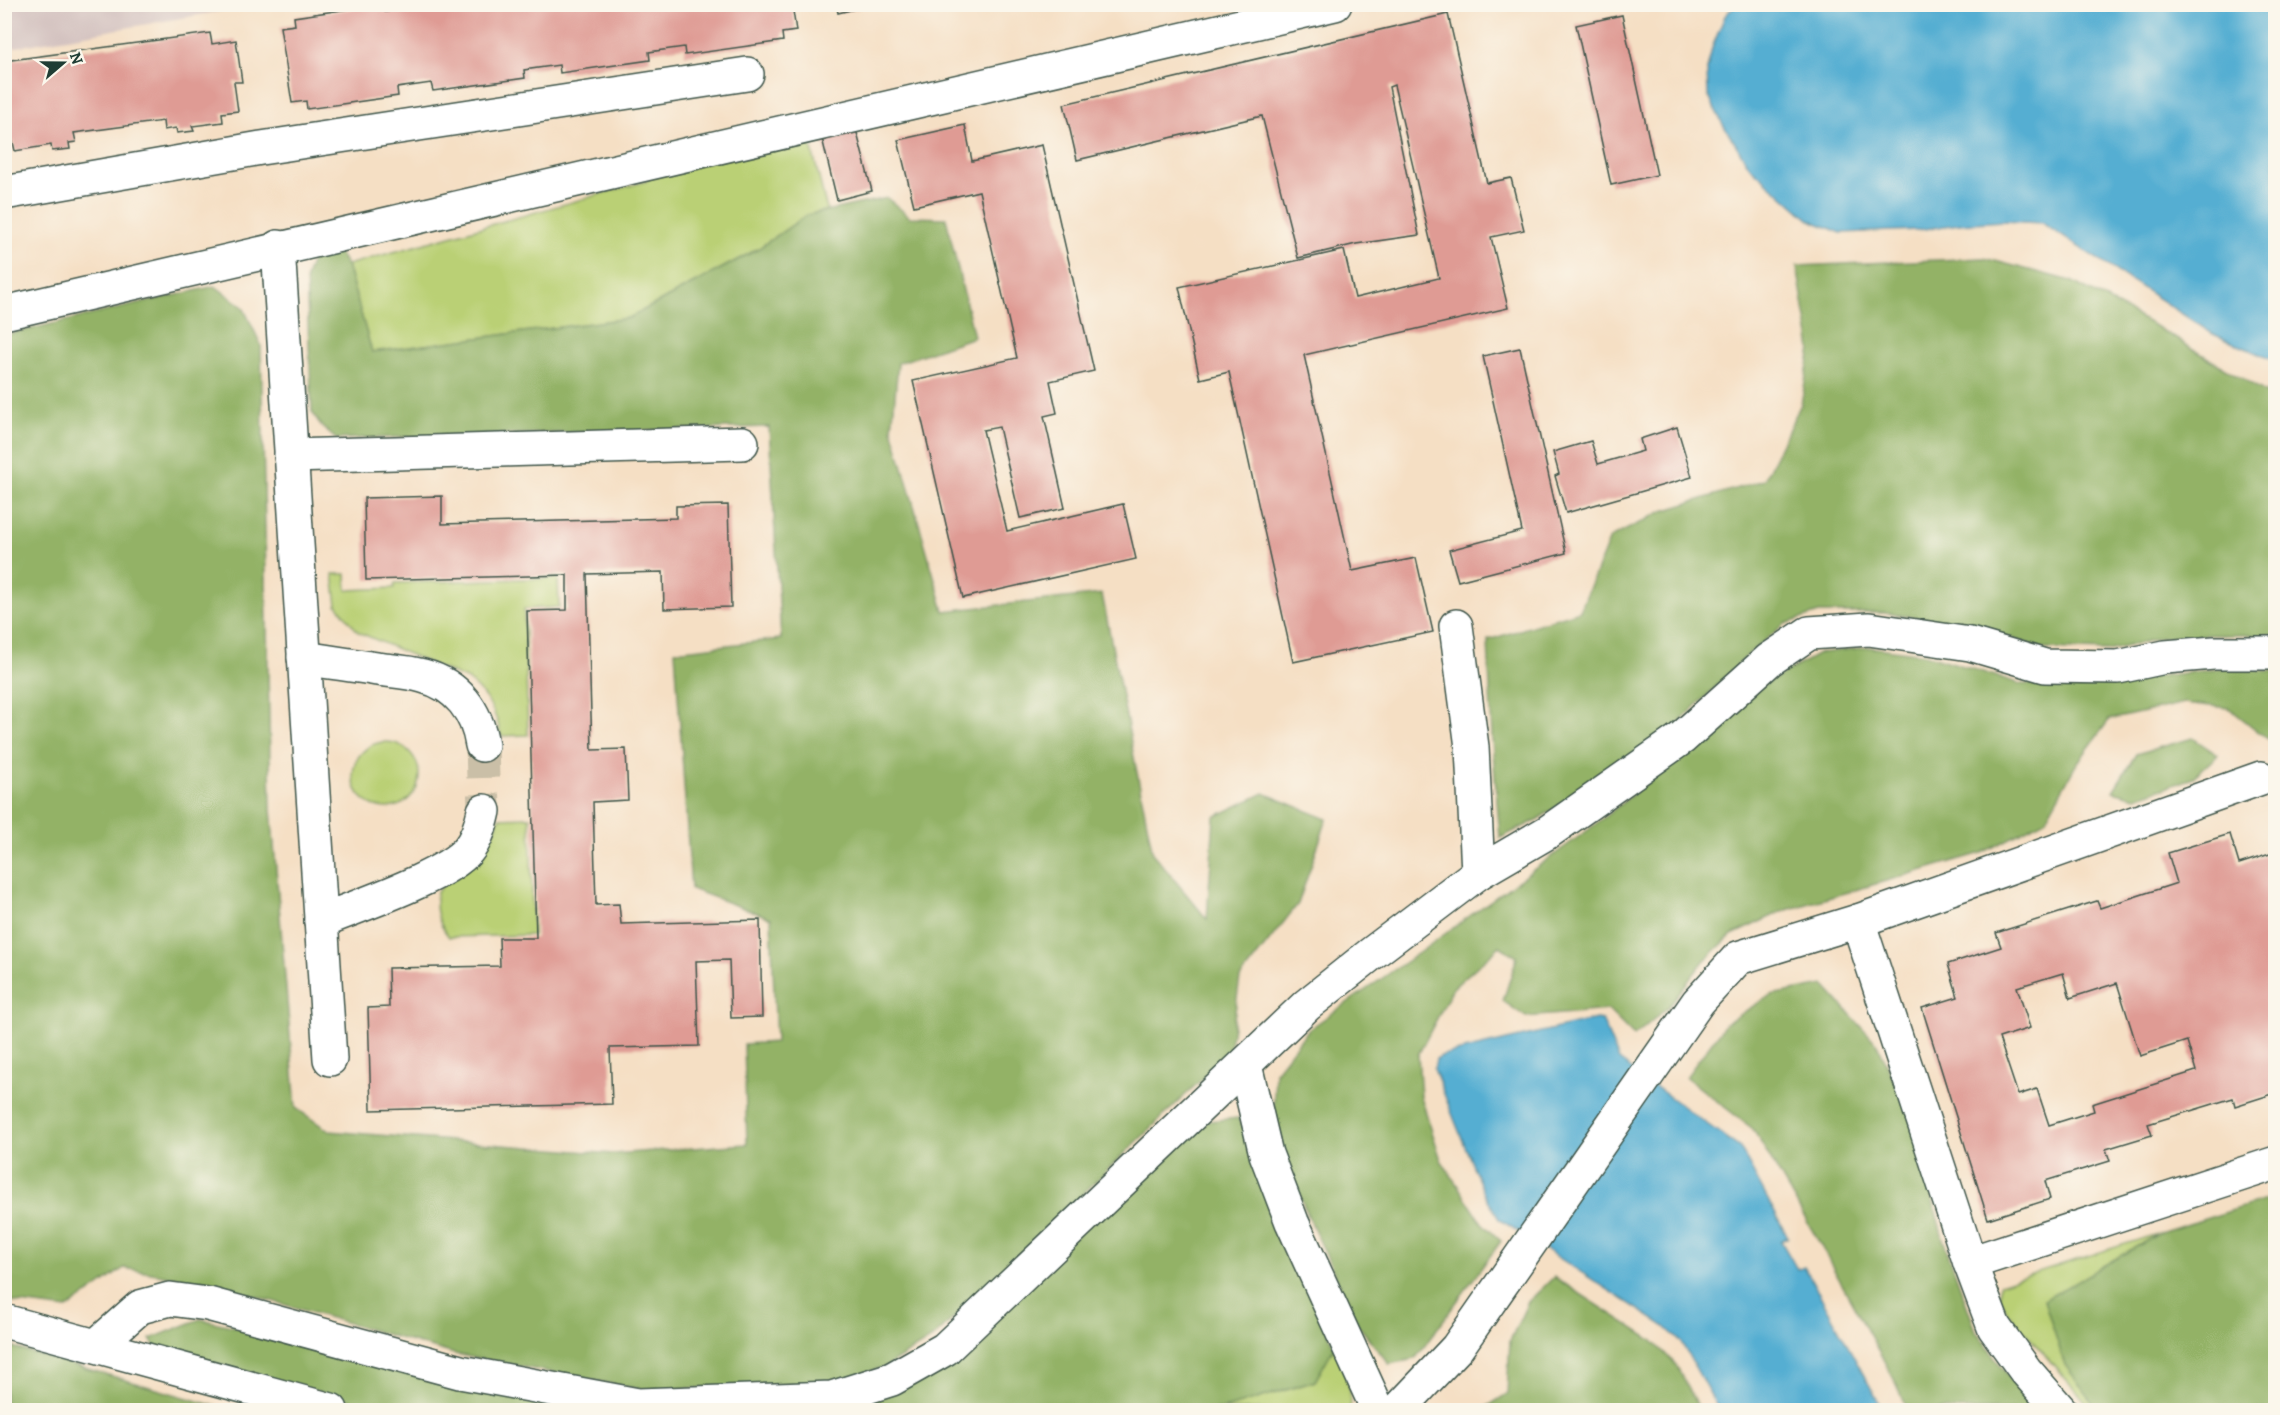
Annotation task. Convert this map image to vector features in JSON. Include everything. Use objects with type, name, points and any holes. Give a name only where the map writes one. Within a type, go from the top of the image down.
[{"type":"street","points":[[4,314],[278,247],[812,122],[1335,4]]},
{"type":"street","points":[[4,193],[261,148],[747,74]]},
{"type":"street","points":[[278,247],[330,1059]]},
{"type":"street","points":[[291,456],[742,443]]},
{"type":"street","points":[[1456,626],[1472,747],[1478,873]]},
{"type":"street","points":[[97,1345],[140,1307],[170,1299],[208,1304],[460,1372],[638,1405],[832,1398],[892,1380],[945,1349],[1307,1005],[1478,873],[1548,832],[1683,738],[1768,660],[1809,633],[1869,629],[1970,644],[2045,666],[2118,667],[2165,657],[2214,653],[2276,653]]},
{"type":"street","points":[[304,658],[425,676],[464,700],[473,712],[483,745]]},
{"type":"street","points":[[1398,1410],[1456,1348],[1698,1002],[1738,958],[1858,921],[2261,778]]},
{"type":"street","points":[[321,921],[432,875],[456,861],[469,849],[479,832],[484,811]]},
{"type":"street","points":[[1858,921],[1970,1263],[1994,1327],[2025,1370],[2060,1410]]},
{"type":"street","points":[[1245,1065],[1266,1154],[1288,1213],[1378,1410]]},
{"type":"street","points":[[1970,1263],[2276,1163]]},
{"type":"street","points":[[4,1322],[97,1345],[331,1410]]},
{"type":"shaded area","points":[[5,4],[256,4],[256,5],[5,49]]},
{"type":"green space","points":[[809,137],[827,210],[807,215],[756,250],[629,318],[372,352],[347,265],[647,181],[650,173]]},
{"type":"green space","points":[[887,198],[910,217],[946,218],[974,337],[898,363],[892,429],[944,611],[1102,594],[1153,854],[1207,919],[1214,817],[1264,793],[1327,819],[1298,904],[1240,978],[1229,1053],[934,1337],[887,1366],[835,1383],[644,1390],[454,1354],[217,1285],[124,1268],[67,1309],[5,1301],[4,335],[215,286],[243,307],[261,345],[271,809],[296,1108],[329,1131],[613,1154],[747,1144],[744,1044],[776,1042],[771,918],[691,889],[675,651],[781,639],[769,427],[336,439],[322,427],[312,412],[306,277],[314,255],[335,248],[347,265],[372,352],[629,318],[756,250],[807,215]]},
{"type":"green space","points":[[1984,258],[2071,281],[2153,325],[2275,398],[2275,635],[2160,638],[2108,651],[2044,649],[1971,625],[1884,613],[1819,613],[1785,624],[1752,651],[1666,736],[1535,821],[1500,838],[1492,739],[1488,640],[1580,611],[1610,538],[1663,511],[1764,480],[1801,404],[1811,349],[1797,266]]},
{"type":"green space","points":[[333,574],[346,574],[347,590],[394,588],[395,583],[558,578],[559,607],[524,609],[528,735],[501,736],[490,705],[468,680],[358,632],[337,605]]},
{"type":"green space","points":[[1868,647],[1925,654],[2021,684],[2075,686],[2218,669],[2275,671],[2275,745],[2229,708],[2184,703],[2109,720],[2076,765],[2045,820],[1982,853],[1783,911],[1732,935],[1704,961],[1668,1007],[1634,1036],[1608,1010],[1526,1017],[1503,1001],[1517,957],[1500,946],[1453,988],[1418,1055],[1421,1097],[1441,1160],[1482,1223],[1501,1241],[1415,1359],[1389,1364],[1358,1325],[1305,1209],[1273,1121],[1275,1072],[1308,1030],[1588,830],[1716,728],[1758,688],[1820,653]]},
{"type":"green space","points":[[2193,738],[2218,755],[2191,779],[2136,797],[2113,791],[2136,754]]},
{"type":"green space","points":[[386,742],[399,745],[409,752],[416,762],[419,775],[416,788],[409,798],[399,805],[386,808],[373,805],[363,798],[356,788],[353,775],[356,762],[363,752],[373,745]]},
{"type":"green space","points":[[530,817],[533,935],[449,937],[438,916],[437,892],[481,852],[494,832],[499,818]]},
{"type":"green space","points":[[1824,985],[1877,1044],[1910,1114],[1943,1239],[1976,1331],[2010,1379],[2042,1410],[1908,1410],[1896,1383],[1815,1235],[1753,1129],[1686,1077],[1726,1023],[1771,995]]},
{"type":"green space","points":[[1238,1118],[1252,1141],[1334,1347],[1315,1381],[1221,1410],[830,1410],[898,1389],[1208,1121]]},
{"type":"green space","points":[[2275,1197],[2275,1410],[2098,1409],[2065,1365],[2044,1300],[2160,1233]]},
{"type":"green space","points":[[2160,1233],[2044,1300],[2065,1365],[2100,1410],[2093,1410],[2008,1313],[2000,1297],[2000,1284]]},
{"type":"green space","points":[[1554,1277],[1652,1340],[1676,1365],[1700,1410],[1482,1410],[1507,1394],[1510,1341],[1528,1302]]},
{"type":"green space","points":[[200,1319],[611,1410],[386,1410],[156,1348],[150,1339]]},
{"type":"green space","points":[[5,1345],[229,1410],[5,1410]]},
{"type":"green space","points":[[1334,1347],[1349,1386],[1350,1410],[1221,1410],[1315,1381]]},
{"type":"water","points":[[1735,5],[2275,5],[2275,361],[2213,334],[2042,223],[2003,221],[1918,230],[1841,233],[1810,220],[1750,167],[1722,123],[1708,95],[1707,70],[1712,48],[1725,16]]},
{"type":"water","points":[[1596,1019],[1602,1020],[1619,1060],[1740,1148],[1788,1237],[1781,1241],[1797,1269],[1804,1266],[1883,1410],[1719,1410],[1681,1342],[1664,1326],[1499,1219],[1483,1191],[1434,1069],[1436,1059],[1443,1055]]},
{"type":"building","points":[[383,4],[385,12],[421,7],[420,4],[792,4],[796,31],[782,33],[783,41],[685,55],[684,47],[649,52],[650,60],[560,73],[559,65],[524,70],[525,78],[433,91],[431,83],[397,88],[398,96],[307,109],[306,101],[292,103],[280,27],[295,25],[294,17]]},
{"type":"building","points":[[836,4],[872,4],[872,5],[838,13]]},
{"type":"building","points":[[1448,14],[1487,183],[1511,178],[1524,230],[1491,237],[1508,308],[1304,355],[1352,571],[1416,558],[1433,632],[1293,662],[1229,372],[1200,379],[1179,287],[1344,250],[1355,298],[1439,278],[1394,85],[1389,87],[1419,235],[1356,244],[1298,258],[1262,116],[1077,160],[1064,104]]},
{"type":"building","points":[[1622,15],[1657,175],[1611,185],[1576,25]]},
{"type":"building","points":[[210,33],[212,44],[236,40],[242,82],[234,82],[238,111],[222,113],[223,122],[192,126],[194,131],[177,133],[176,128],[164,130],[163,121],[74,133],[76,142],[69,143],[70,149],[52,151],[51,145],[15,151],[13,142],[4,143],[4,61]]},
{"type":"building","points":[[965,125],[972,161],[1042,145],[1094,371],[1050,381],[1057,413],[1044,416],[1065,508],[1020,518],[999,427],[983,430],[1007,531],[1123,504],[1136,559],[963,598],[913,381],[1017,358],[979,191],[914,206],[898,140]]},
{"type":"building","points":[[856,129],[872,191],[837,200],[822,138]]},
{"type":"building","points":[[1520,348],[1566,553],[1458,581],[1449,550],[1522,531],[1483,356]]},
{"type":"building","points":[[1677,427],[1692,477],[1566,513],[1555,476],[1559,474],[1553,452],[1591,441],[1598,464],[1643,451],[1640,439]]},
{"type":"building","points":[[442,496],[442,524],[676,518],[676,506],[728,505],[731,607],[664,609],[663,572],[587,574],[592,750],[626,749],[628,800],[593,802],[596,905],[619,904],[621,924],[760,920],[762,1017],[731,1018],[729,960],[696,961],[699,1046],[610,1048],[612,1104],[371,1110],[368,1008],[389,1007],[388,968],[500,966],[499,938],[536,938],[527,611],[567,610],[567,575],[366,580],[364,498]]},
{"type":"building","points":[[2230,834],[2239,864],[2276,852],[2276,1093],[2235,1106],[2233,1098],[2148,1124],[2152,1135],[2106,1149],[2110,1161],[2045,1181],[2050,1199],[1988,1219],[1922,1008],[1958,997],[1948,964],[2001,947],[1996,933],[2097,901],[2100,908],[2177,883],[2168,853]],"holes":[[[2063,973],[2070,998],[2117,983],[2140,1056],[2187,1041],[2196,1071],[2092,1104],[2094,1111],[2049,1125],[2037,1089],[2018,1095],[1999,1038],[2030,1028],[2017,987]]]},
{"type":"tunnel","points":[[482,745],[484,811]]}]
